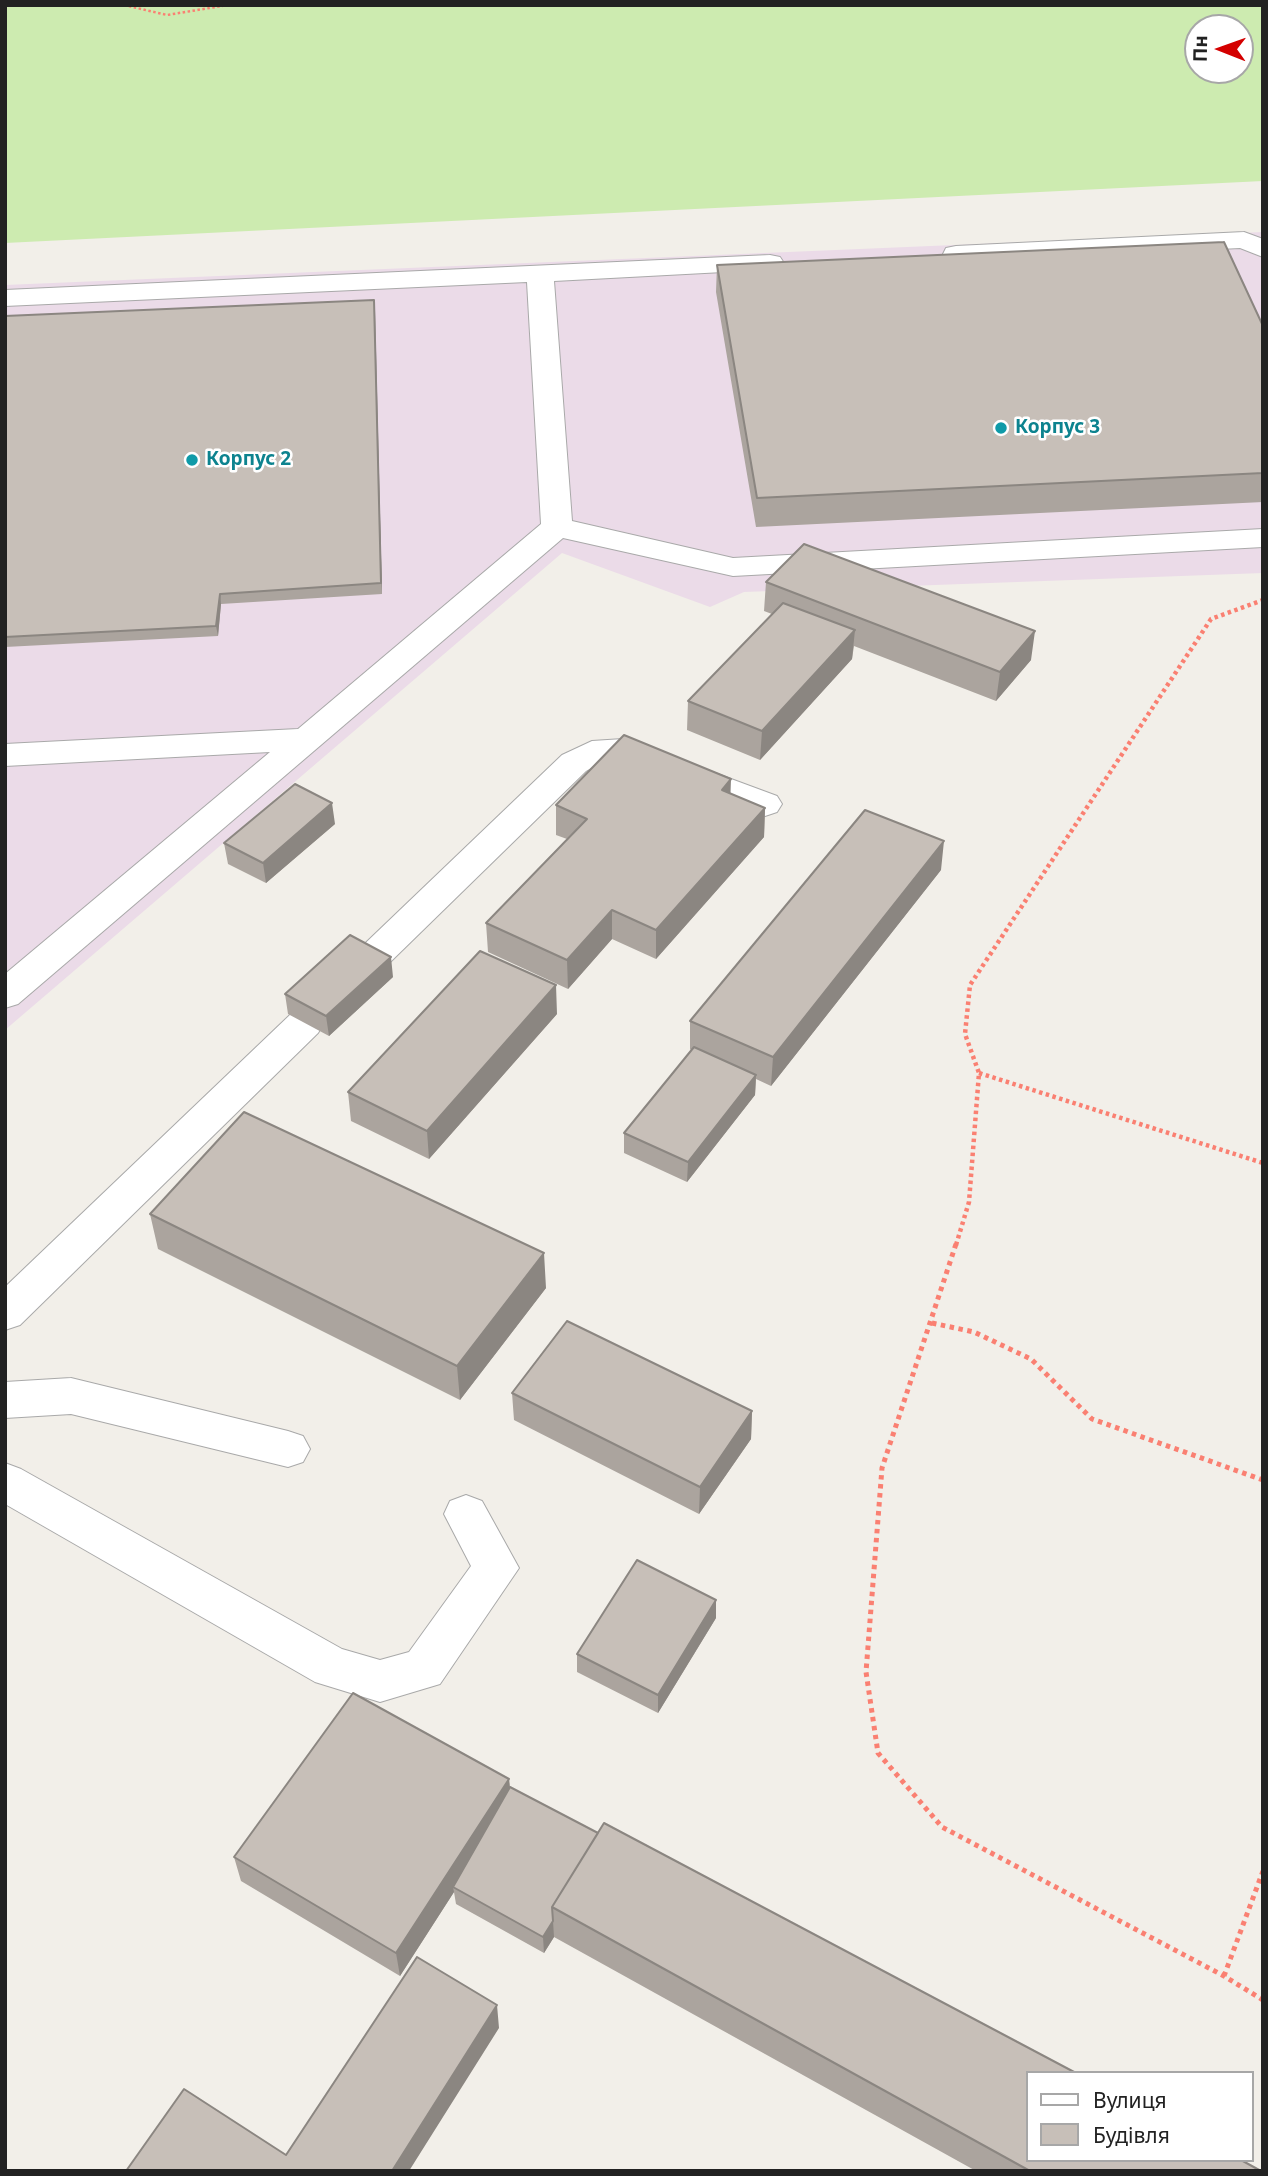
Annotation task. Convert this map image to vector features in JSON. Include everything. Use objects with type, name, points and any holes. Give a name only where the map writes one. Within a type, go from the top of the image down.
[{"type":"lane","points":[[929,255],[1244,240],[1263,249]]},
{"type":"lane","points":[[5,298],[792,262]]},
{"type":"lane","points":[[540,275],[557,527]]},
{"type":"lane","points":[[557,527],[733,567],[1263,538]]},
{"type":"lane","points":[[5,995],[557,527]]},
{"type":"lane","points":[[5,755],[308,739]]},
{"type":"lane","points":[[367,963],[574,763],[592,752],[623,750],[765,804]]},
{"type":"lane","points":[[5,1313],[305,1023]]},
{"type":"lane","points":[[5,1400],[71,1396],[288,1449]]},
{"type":"lane","points":[[5,1482],[331,1667],[380,1681],[424,1669],[496,1568],[466,1514]]},
{"type":"path","points":[[124,5],[167,15],[228,5]]},
{"type":"path","points":[[1263,600],[1211,618],[970,985],[965,1034],[979,1073],[969,1202],[932,1323],[882,1468],[866,1672],[878,1753],[942,1827],[1224,1976],[1263,2000]]},
{"type":"path","points":[[979,1073],[1263,1163]]},
{"type":"path","points":[[932,1323],[974,1332],[1031,1359],[1092,1419],[1263,1480]]},
{"type":"path","points":[[1224,1976],[1263,1871]]},
{"type":"shaded area","points":[[1263,232],[1263,573],[744,592],[710,607],[562,553],[5,1030],[5,285]]},
{"type":"green space","points":[[5,5],[1263,5],[1263,181],[5,243]]},
{"type":"building","name":"Корпус 3","points":[[1224,242],[1263,326],[1263,473],[757,498],[717,265]]},
{"type":"building","name":"Корпус 2","points":[[374,300],[381,583],[220,594],[216,626],[5,637],[5,316]]},
{"type":"building","points":[[804,544],[1035,631],[1000,672],[766,582]]},
{"type":"building","points":[[783,603],[855,630],[762,731],[688,701]]},
{"type":"building","points":[[624,735],[731,779],[722,790],[765,808],[656,930],[612,910],[567,960],[486,923],[587,819],[556,805]]},
{"type":"building","points":[[295,784],[332,803],[263,863],[224,843]]},
{"type":"building","points":[[865,810],[944,841],[773,1057],[690,1021]]},
{"type":"building","points":[[350,935],[391,957],[326,1016],[285,994]]},
{"type":"building","points":[[480,951],[556,985],[427,1131],[348,1092]]},
{"type":"building","points":[[694,1047],[756,1075],[688,1162],[624,1133]]},
{"type":"building","points":[[244,1112],[544,1253],[457,1366],[150,1214]]},
{"type":"building","points":[[567,1321],[752,1411],[700,1487],[512,1393]]},
{"type":"building","points":[[637,1560],[716,1600],[658,1695],[577,1654]]},
{"type":"building","points":[[353,1693],[509,1779],[396,1953],[234,1857]]},
{"type":"building","points":[[510,1787],[598,1833],[552,1907],[553,1921],[543,1937],[453,1887]]},
{"type":"building","points":[[604,1823],[1072,2071],[1026,2071],[1026,2162],[1245,2162],[1261,2171],[1030,2171],[552,1907]]},
{"type":"building","points":[[417,1957],[497,2005],[392,2171],[126,2171],[184,2089],[286,2155]]},
{"type":"place","name":"Корпус 3","points":[[1001,428]]},
{"type":"place","name":"Корпус 2","points":[[192,460]]}]
